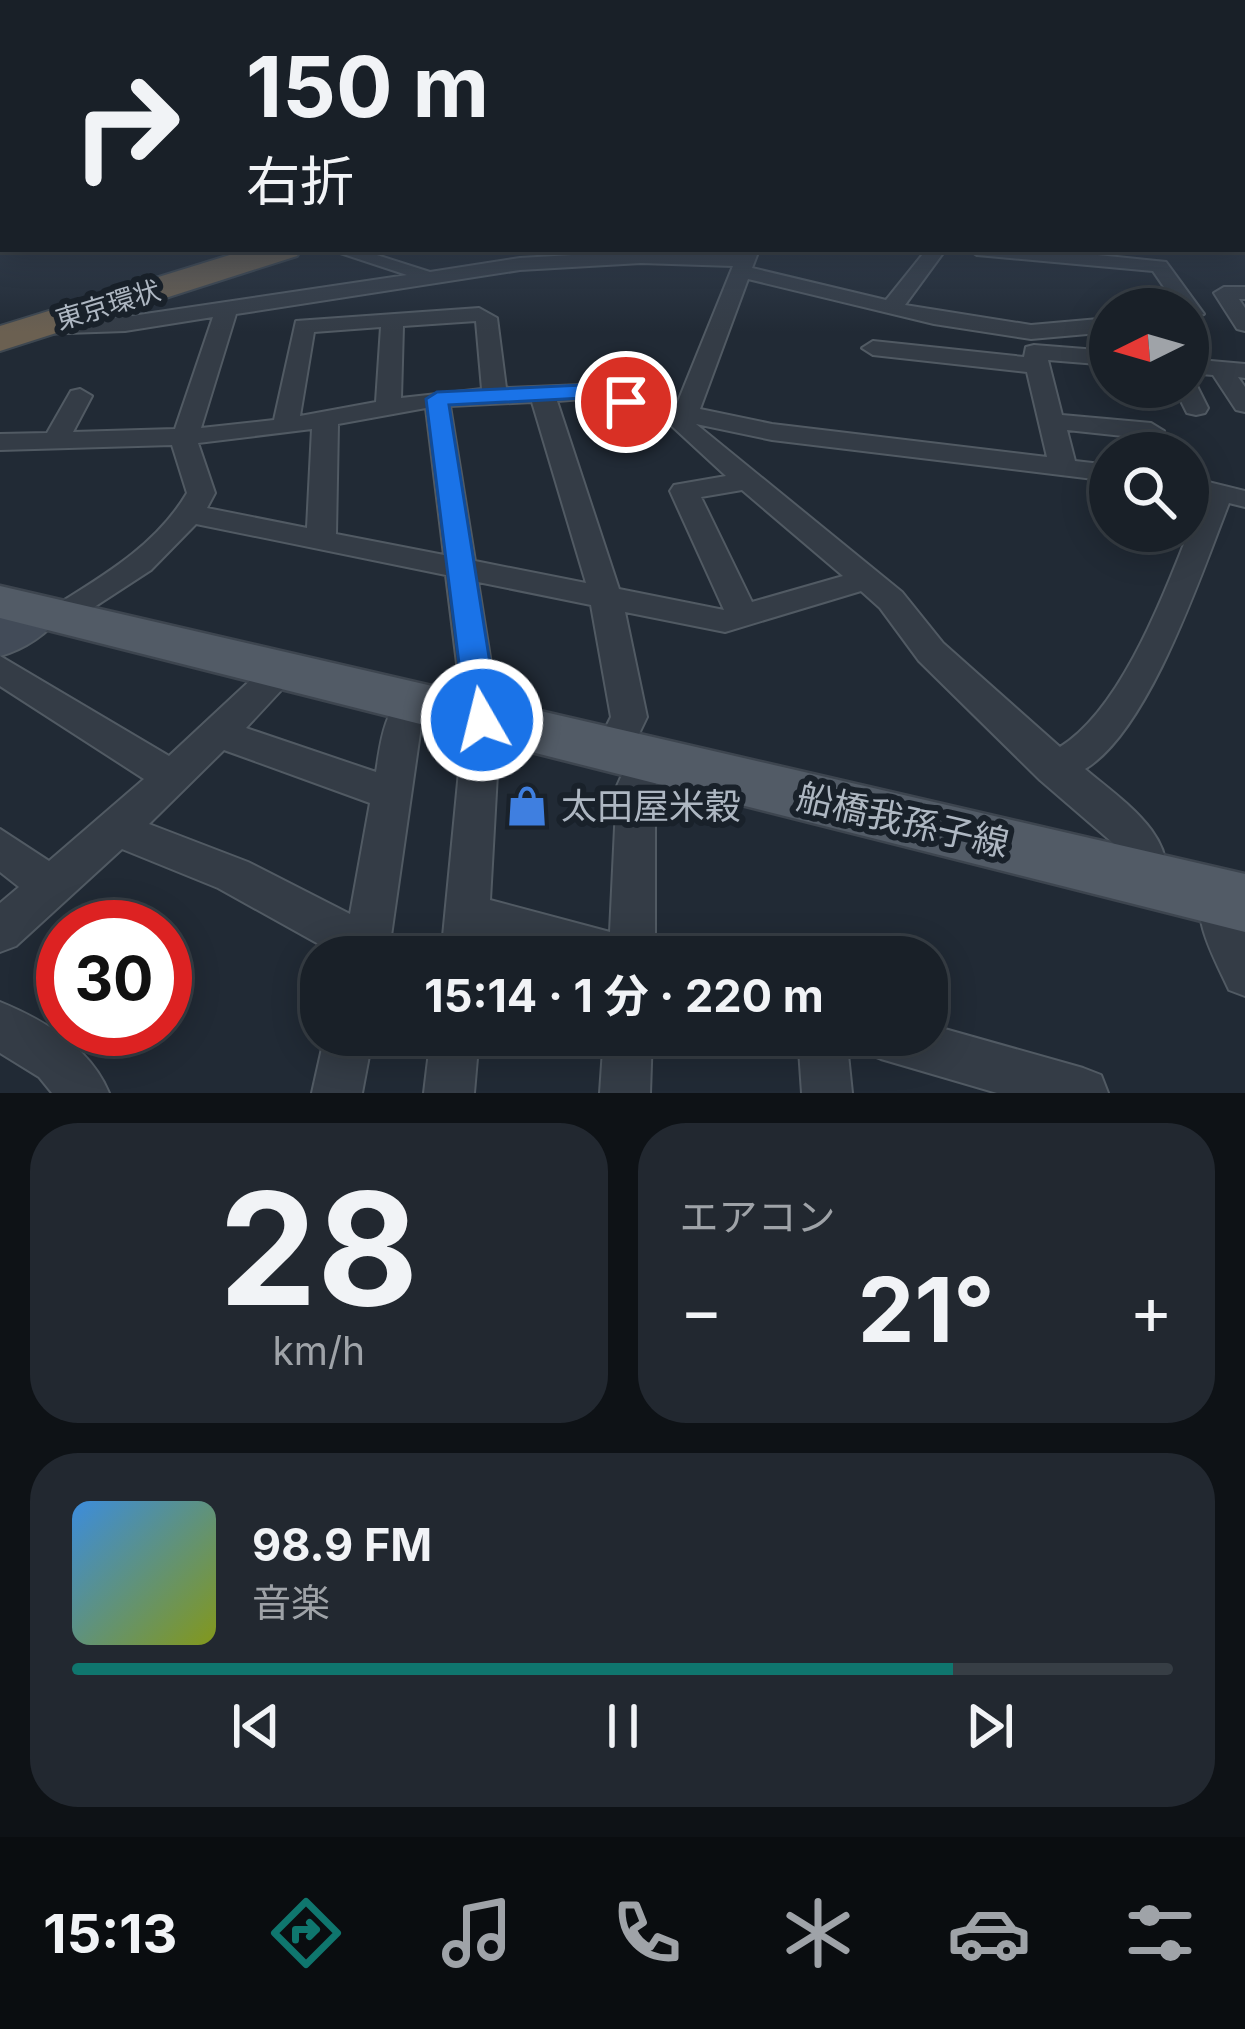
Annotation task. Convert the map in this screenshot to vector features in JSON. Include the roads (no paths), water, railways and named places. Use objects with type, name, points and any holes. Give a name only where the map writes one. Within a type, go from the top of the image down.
[{"type":"highway","name":"東京環状","points":[[12,331],[250,252]]},
{"type":"highway","name":"東京環状","points":[[12,331],[275,252]]},
{"type":"main road","name":"船橋我孫子線","points":[[25,618],[283,670],[1145,878],[1238,938]]},
{"type":"street","points":[[347,252],[427,275]]},
{"type":"street","points":[[451,272],[468,252]]},
{"type":"street","points":[[892,308],[935,252]]},
{"type":"street","points":[[1009,252],[1159,266],[1174,288]]},
{"type":"street","points":[[12,331],[125,324],[313,298],[427,275],[619,258],[745,260],[892,308],[1031,332],[1089,327]]},
{"type":"street","points":[[677,415],[745,260]]},
{"type":"street","points":[[25,618],[106,589],[191,514],[201,493],[186,458],[185,436],[226,307]]},
{"type":"street","points":[[1209,312],[1241,309]]},
{"type":"street","points":[[286,426],[304,326],[472,313],[486,318],[495,395]]},
{"type":"street","points":[[388,408],[392,319]]},
{"type":"street","points":[[873,349],[1038,366]]},
{"type":"street","points":[[1063,467],[1034,352],[1089,356]]},
{"type":"street","points":[[1232,370],[1245,406]]},
{"type":"street","points":[[0,442],[185,436],[286,426],[437,399],[583,392],[677,415],[1089,470]]},
{"type":"street","points":[[542,393],[606,597],[629,717],[636,786],[629,936]]},
{"type":"street","points":[[56,440],[80,396]]},
{"type":"street","points":[[437,399],[482,720],[466,936]]},
{"type":"street","points":[[677,415],[745,481],[891,600],[931,652],[1054,769],[1134,837],[1144,856],[1145,878]]},
{"type":"street","points":[[321,538],[325,419]]},
{"type":"street","points":[[1052,422],[1151,431]]},
{"type":"street","points":[[743,618],[684,491],[745,481]]},
{"type":"street","points":[[1054,769],[1077,762],[1138,681],[1217,493]]},
{"type":"street","points":[[191,514],[725,621],[864,580]]},
{"type":"street","points":[[0,669],[172,777]]},
{"type":"street","points":[[0,931],[116,829],[283,670]]},
{"type":"street","points":[[368,936],[403,723],[417,704]]},
{"type":"street","points":[[217,733],[392,794]]},
{"type":"street","points":[[116,829],[233,875],[340,936]]},
{"type":"street","points":[[0,847],[50,887]]},
{"type":"street","points":[[0,1025],[56,1060],[84,1093]]},
{"type":"street","points":[[337,1093],[345,1056]]},
{"type":"street","points":[[449,1093],[453,1056]]},
{"type":"street","points":[[625,1093],[627,1056]]},
{"type":"street","points":[[824,1056],[827,1093]]},
{"type":"street","points":[[942,1056],[1027,1085],[1083,1093]]},
{"type":"place","name":"太田屋米穀","points":[[527,806]]}]
